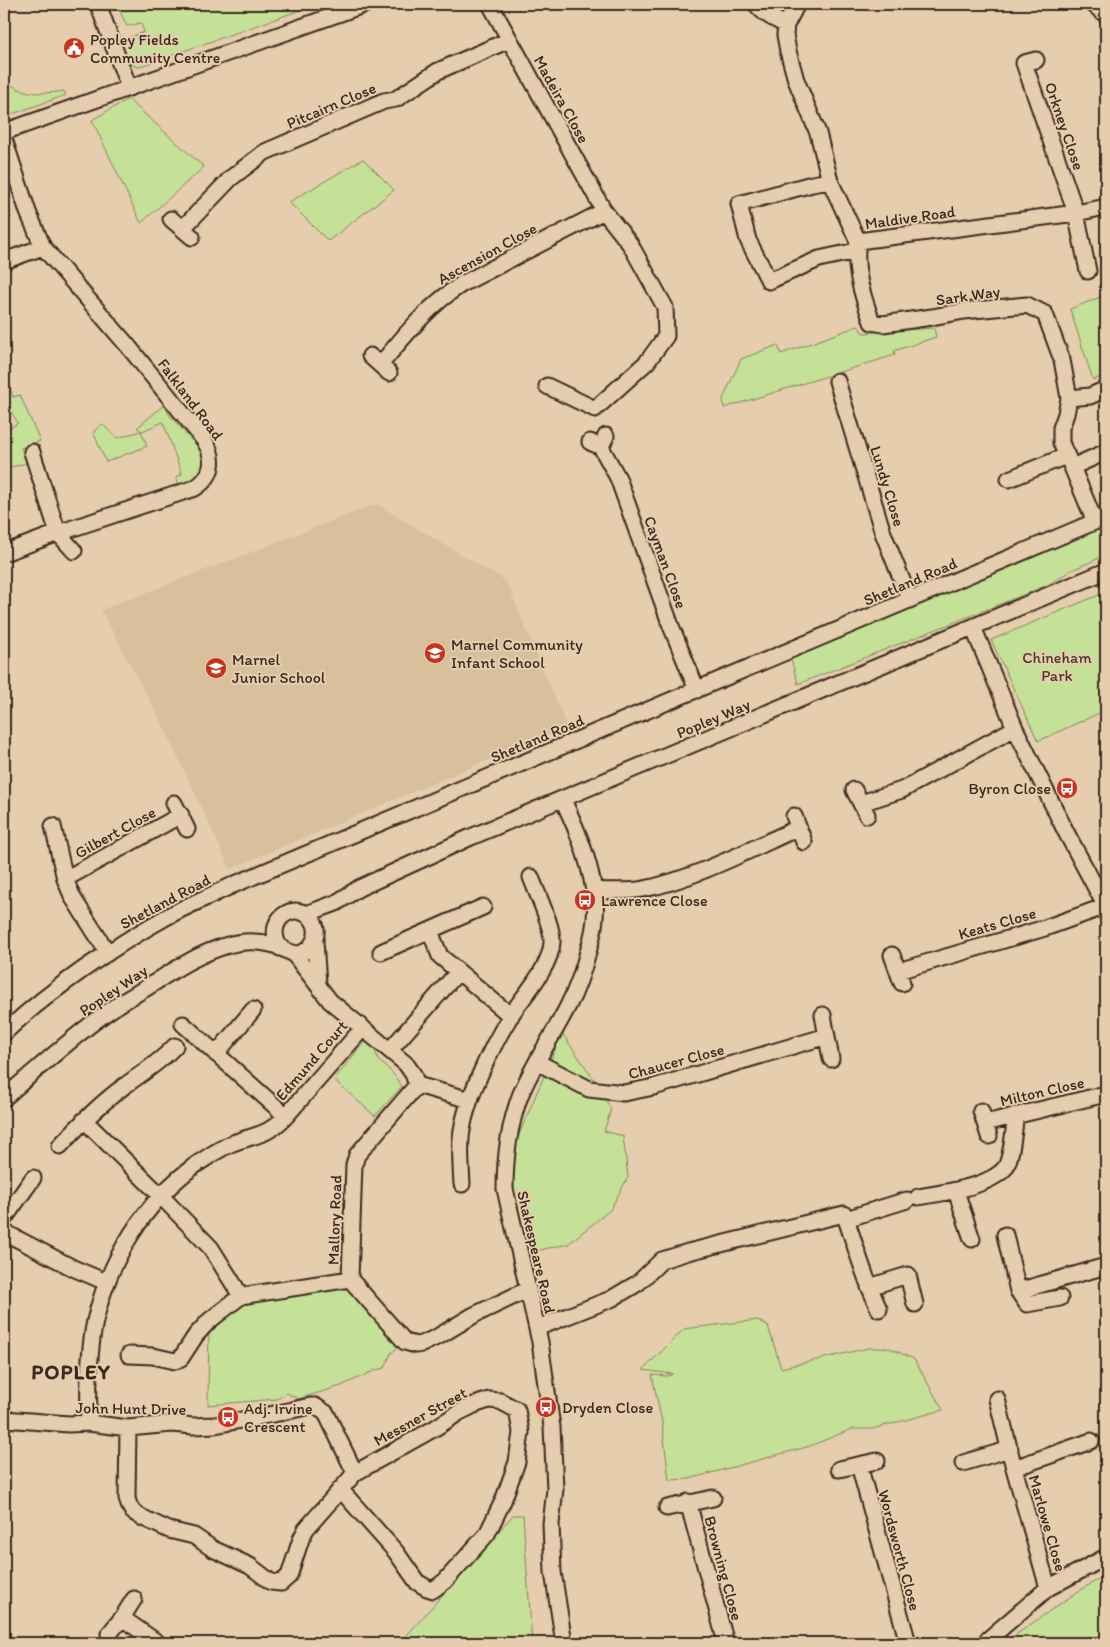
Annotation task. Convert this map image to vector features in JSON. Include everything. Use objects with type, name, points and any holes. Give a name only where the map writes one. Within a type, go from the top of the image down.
[{"type":"street","points":[[98,4],[129,88]]},
{"type":"street","points":[[4,132],[366,4]]},
{"type":"street","name":"Madeira Close","points":[[490,4],[604,211],[630,244],[665,307],[666,336],[647,362],[595,410],[547,386]]},
{"type":"street","points":[[756,4],[770,17],[786,25],[797,4]]},
{"type":"street","points":[[1093,4],[1106,14]]},
{"type":"street","name":"Maldive Road","points":[[786,25],[785,35],[796,80],[818,133],[830,181],[857,246],[1106,206]]},
{"type":"street","name":"Pitcairn Close","points":[[182,228],[231,178],[265,152],[384,101],[396,99],[438,71],[509,40]]},
{"type":"street","name":"Orkney Close","points":[[1036,60],[1024,63],[1076,212]]},
{"type":"street","name":"Falkland Road","points":[[4,139],[28,212],[44,247],[204,440],[212,460],[207,476],[200,485],[194,488],[4,553]]},
{"type":"street","points":[[830,181],[812,184],[739,204],[748,240],[769,280],[819,259],[857,246]]},
{"type":"street","name":"Ascension Close","points":[[380,364],[410,328],[449,293],[462,284],[604,211]]},
{"type":"street","points":[[1076,212],[1088,270]]},
{"type":"street","name":"Sark Way","points":[[857,246],[861,292],[872,322],[882,324],[964,311],[1027,305],[1045,314],[1062,360],[1069,398],[1061,428],[1061,443],[1101,520]]},
{"type":"street","points":[[4,261],[44,247]]},
{"type":"street","name":"Lundy Close","points":[[835,381],[884,533],[910,600]]},
{"type":"street","points":[[1069,398],[1090,396],[1106,389]]},
{"type":"street","name":"Cayman Close","points":[[599,442],[618,478],[671,626],[698,690]]},
{"type":"street","points":[[32,452],[58,533],[74,551]]},
{"type":"street","points":[[1009,479],[1106,452]]},
{"type":"street","name":"Shetland Road","points":[[4,1032],[24,1014],[108,953],[170,915],[233,885],[1101,520]]},
{"type":"street","name":"Popley Way","points":[[257,942],[275,926],[284,914],[298,912],[306,914],[336,903],[358,888],[471,837],[1106,571]]},
{"type":"street","points":[[973,627],[1015,728],[1066,832],[1105,901]]},
{"type":"street","points":[[860,803],[902,790],[1015,728]]},
{"type":"street","name":"Shakespeare Road","points":[[563,800],[588,861],[594,890],[596,915],[592,940],[581,978],[520,1096],[509,1136],[505,1166],[506,1197],[537,1328],[552,1427],[555,1489],[551,1524],[553,1572],[564,1643]]},
{"type":"street","name":"Gilbert Close","points":[[65,879],[180,816]]},
{"type":"street","name":"Gilbert Close","points":[[53,826],[65,879],[73,898],[108,953]]},
{"type":"street","points":[[594,890],[643,889],[662,884],[689,875],[799,829]]},
{"type":"street","points":[[462,1184],[461,1138],[470,1100],[511,1016],[543,968],[551,952],[550,928],[531,877]]},
{"type":"street","name":"Keats Close","points":[[892,955],[900,977],[1045,928],[1105,901]]},
{"type":"street","name":"Popley Way","points":[[4,1098],[106,1013],[194,958],[229,944],[257,942],[287,950],[304,952],[310,947],[315,934],[336,903]]},
{"type":"street","points":[[381,952],[483,906]]},
{"type":"street","points":[[306,914],[315,934],[318,984]]},
{"type":"street","points":[[275,926],[276,941],[287,950],[318,984],[330,1001],[406,1064],[413,1074],[417,1085],[470,1100]]},
{"type":"street","points":[[430,931],[440,956],[511,1016]]},
{"type":"street","points":[[390,1050],[458,972]]},
{"type":"street","points":[[216,1054],[253,1010]]},
{"type":"street","points":[[823,1015],[831,1059]]},
{"type":"street","name":"Edmund Court","points":[[183,1024],[286,1116]]},
{"type":"street","name":"Edmund Court","points":[[89,1423],[88,1376],[95,1321],[106,1282],[131,1235],[161,1196],[196,1165],[231,1144],[267,1132],[275,1127],[363,1028]]},
{"type":"street","name":"Chaucer Close","points":[[537,1062],[589,1089],[624,1093],[654,1087],[827,1036]]},
{"type":"street","points":[[60,1146],[84,1120],[122,1088],[163,1059],[175,1046]]},
{"type":"street","name":"Mallory Road","points":[[417,1085],[357,1155],[354,1165],[350,1279],[405,1342],[416,1345],[432,1340],[474,1314],[528,1290]]},
{"type":"street","name":"Milton Close","points":[[985,1123],[1106,1094]]},
{"type":"street","points":[[846,1219],[912,1198],[956,1191],[993,1179],[1006,1167],[1015,1130],[1015,1115]]},
{"type":"street","points":[[84,1120],[211,1248],[241,1296]]},
{"type":"street","points":[[4,1219],[33,1178]]},
{"type":"street","points":[[956,1191],[972,1239]]},
{"type":"street","points":[[537,1328],[611,1299],[638,1283],[662,1260],[844,1214],[869,1288],[879,1309]]},
{"type":"street","points":[[4,1232],[73,1268],[106,1282]]},
{"type":"street","points":[[1005,1235],[1018,1290],[1026,1304],[1060,1298]]},
{"type":"street","points":[[1018,1290],[1106,1266]]},
{"type":"street","points":[[869,1288],[908,1275],[915,1304]]},
{"type":"street","points":[[129,1355],[153,1356],[174,1360],[180,1358],[196,1335],[209,1321],[241,1296],[350,1279]]},
{"type":"street","name":"Marlowe Close","points":[[997,1399],[1014,1468],[1048,1588]]},
{"type":"street","name":"Messner Street","points":[[340,1489],[396,1552],[417,1582],[433,1590],[446,1581],[487,1534],[503,1501],[517,1462],[521,1432],[517,1410],[500,1401],[489,1400],[474,1405],[355,1474]]},
{"type":"street","name":"John Hunt Drive","points":[[4,1419],[69,1424],[89,1423],[128,1428],[172,1424],[194,1426],[214,1425],[315,1406],[326,1413],[355,1474]]},
{"type":"street","points":[[128,1428],[127,1498],[129,1506],[134,1512],[163,1528],[194,1536],[213,1549],[250,1566],[275,1583],[281,1583],[289,1576],[306,1529],[355,1474]]},
{"type":"street","name":"Marlowe Close","points":[[1014,1468],[1090,1441]]},
{"type":"street","points":[[963,1462],[1010,1449]]},
{"type":"street","points":[[839,1469],[877,1461]]},
{"type":"street","name":"Wordsworth Close","points":[[859,1465],[908,1643]]},
{"type":"street","name":"Browning Close","points":[[667,1508],[713,1498]]},
{"type":"street","name":"Browning Close","points":[[688,1502],[726,1643]]},
{"type":"street","points":[[984,1643],[1048,1588],[1106,1557]]},
{"type":"street","points":[[109,1634],[134,1599]]},
{"type":"street","points":[[122,1618],[158,1643]]},
{"type":"shaded area","points":[[376,504],[506,581],[567,727],[230,869],[163,725],[101,610]]},
{"type":"green space","points":[[318,4],[138,67],[126,62],[121,47],[129,38],[144,32],[141,23],[127,26],[117,5]]},
{"type":"green space","points":[[4,78],[16,88],[24,91],[48,93],[64,91],[66,95],[4,117]]},
{"type":"green space","points":[[128,99],[204,167],[141,223],[92,120]]},
{"type":"green space","points":[[363,159],[394,190],[328,241],[289,202]]},
{"type":"green space","points":[[1106,295],[1106,375],[1093,380],[1070,309]]},
{"type":"green space","points":[[858,326],[863,333],[934,328],[936,337],[894,351],[895,355],[724,408],[723,399],[741,359],[778,345],[781,354]]},
{"type":"green space","points":[[4,370],[13,397],[20,395],[40,441],[21,448],[27,463],[4,469],[4,432],[18,423],[4,401]]},
{"type":"green space","points":[[164,405],[168,413],[191,440],[196,440],[204,455],[203,468],[194,478],[180,486],[176,477],[182,474],[163,422],[142,431],[137,428]]},
{"type":"green space","points":[[102,424],[117,438],[141,431],[147,446],[106,462],[94,434],[94,431]]},
{"type":"green space","points":[[1106,517],[1106,555],[1070,571],[1048,585],[798,684],[789,652]]},
{"type":"green space","name":"Chineham Park","points":[[1106,592],[1106,710],[1038,741],[991,640]]},
{"type":"green space","points":[[562,1033],[595,1081],[611,1109],[604,1131],[623,1136],[628,1177],[610,1210],[568,1244],[521,1254],[509,1176],[513,1149]]},
{"type":"green space","points":[[369,1036],[379,1061],[389,1069],[402,1086],[375,1116],[334,1080]]},
{"type":"green space","points":[[350,1279],[405,1342],[391,1353],[385,1368],[376,1370],[341,1386],[298,1399],[287,1393],[277,1399],[208,1405],[209,1321],[241,1296]]},
{"type":"green space","points":[[757,1320],[768,1326],[781,1368],[869,1348],[889,1348],[914,1359],[943,1410],[872,1429],[852,1429],[810,1446],[689,1479],[669,1480],[662,1422],[652,1375],[668,1376],[673,1374],[643,1370],[684,1329]]},
{"type":"green space","points":[[513,1515],[523,1515],[532,1643],[400,1643]]},
{"type":"green space","points":[[1106,1575],[1106,1635],[1093,1643],[1004,1643],[1077,1592]]},
{"type":"place","name":"Popley Fields Community Centre","points":[[74,48]]},
{"type":"place","name":"Marnel Community Infant School","points":[[435,653]]},
{"type":"place","name":"Marnel Junior School","points":[[216,668]]},
{"type":"place","name":"Byron Close","points":[[1067,788]]},
{"type":"place","name":"Lawrence Close","points":[[585,900]]},
{"type":"place","name":"Dryden Close","points":[[546,1407]]},
{"type":"place","name":"Adj. Irvine Crescent","points":[[228,1417]]},
{"type":"district","name":"POPLEY","points":[[71,1372]]}]
